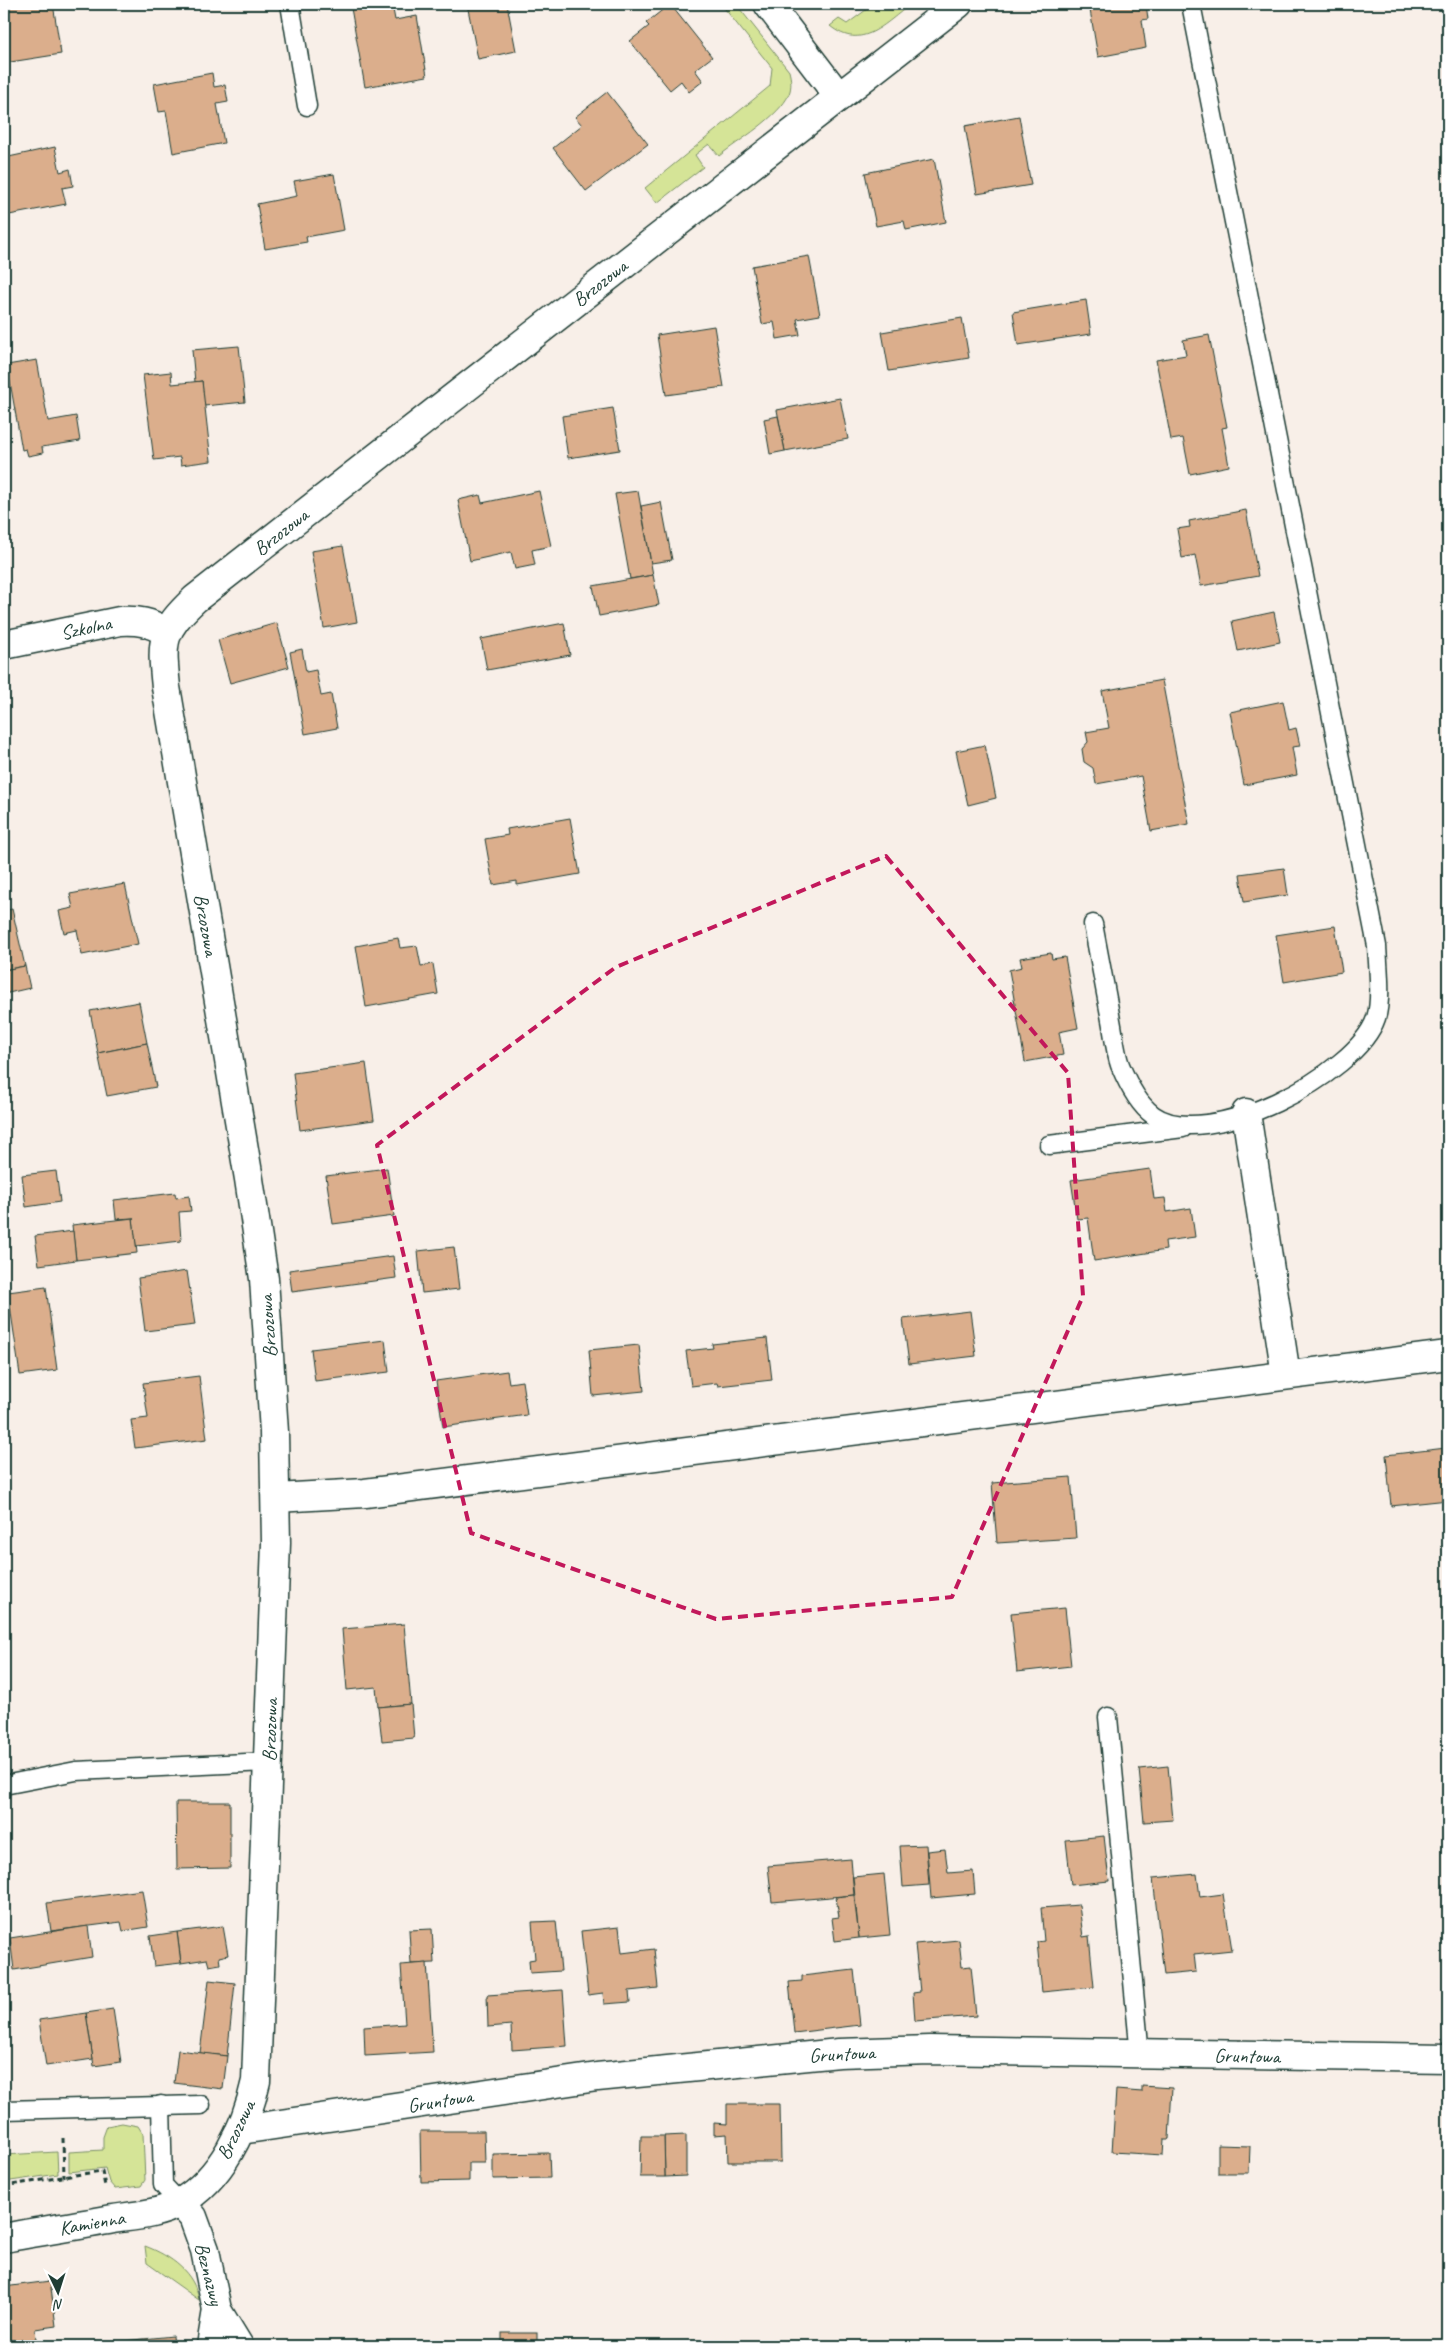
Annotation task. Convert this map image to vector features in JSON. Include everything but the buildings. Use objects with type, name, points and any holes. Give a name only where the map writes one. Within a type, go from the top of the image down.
[{"type":"street","points":[[768,4],[839,97]]},
{"type":"street","name":"Brzozowa","points":[[180,2203],[199,2190],[210,2178],[240,2130],[252,2098],[259,2052],[276,1498],[270,1346],[264,1279],[252,1195],[166,686],[163,648],[166,632],[179,614],[195,599],[958,4]]},
{"type":"street","name":"Szkolna","points":[[4,646],[120,621],[135,620],[152,623],[166,632]]},
{"type":"street","points":[[1246,1114],[1286,1375]]},
{"type":"street","points":[[276,1498],[365,1493],[1448,1355]]},
{"type":"street","name":"Gruntowa","points":[[240,2130],[597,2077],[839,2053],[930,2050],[1140,2055],[1448,2058]]},
{"type":"street","name":"Kamienna","points":[[4,2238],[131,2216],[166,2209],[180,2203]]},
{"type":"street","name":"Beznazwy","points":[[180,2203],[193,2217],[205,2250],[217,2310],[239,2346]]},
{"type":"street","points":[[211,2346],[217,2310]]},
{"type":"lane","points":[[290,4],[306,106]]},
{"type":"lane","points":[[1049,1146],[1198,1126],[1246,1114],[1281,1101],[1333,1069],[1363,1040],[1376,1018],[1378,988],[1377,946],[1191,4]]},
{"type":"lane","points":[[1093,924],[1120,1064],[1134,1093],[1153,1115],[1173,1124],[1198,1126]]},
{"type":"lane","points":[[1108,1717],[1140,2055]]},
{"type":"lane","points":[[4,1785],[76,1771],[268,1762]]},
{"type":"lane","points":[[161,2105],[163,2185],[180,2203]]},
{"type":"lane","points":[[4,2110],[200,2105]]},
{"type":"path","points":[[62,2108],[64,2177]]},
{"type":"path","points":[[4,2186],[102,2171],[106,2192]]},
{"type":"highlighted area","points":[[886,856],[1068,1073],[1083,1296],[952,1597],[716,1619],[471,1533],[377,1145],[616,967]]},
{"type":"green space","points":[[721,4],[736,4],[789,71],[791,88],[777,111],[719,156],[709,144],[695,155],[703,167],[657,203],[645,188],[770,86],[772,68]]},
{"type":"green space","points":[[874,4],[911,4],[873,32],[863,35],[852,36],[830,26],[839,19],[847,24]]},
{"type":"green space","points":[[122,2123],[138,2126],[143,2134],[145,2180],[141,2186],[115,2189],[109,2182],[105,2168],[69,2172],[69,2152],[103,2150],[103,2137],[107,2126]]},
{"type":"green space","points":[[57,2152],[58,2174],[4,2182],[4,2155]]},
{"type":"green space","points":[[145,2246],[172,2260],[187,2273],[199,2300],[147,2263]]}]
